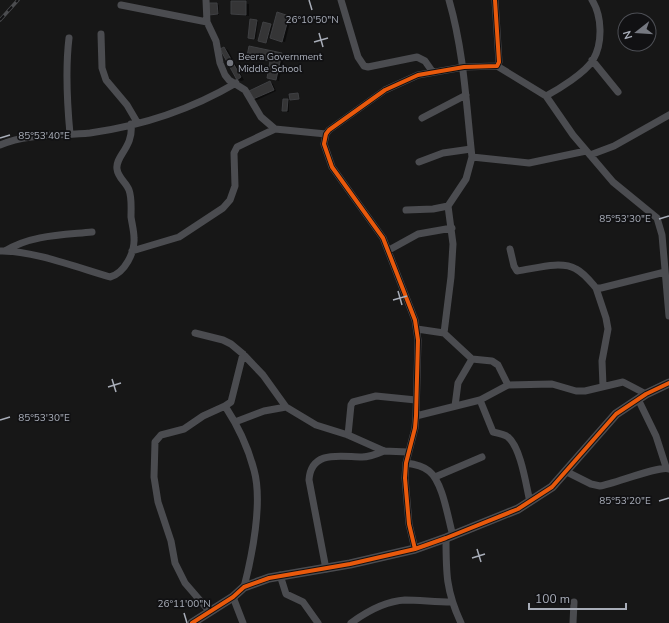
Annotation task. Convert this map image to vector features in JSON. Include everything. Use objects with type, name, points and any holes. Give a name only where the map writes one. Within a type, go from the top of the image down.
[{"type":"street","points":[[206,0],[207,22],[216,41],[220,63],[225,75],[229,80],[245,90],[261,117],[275,129]]},
{"type":"street","points":[[341,0],[358,57],[364,66],[368,67],[417,57],[425,61],[432,71]]},
{"type":"street","points":[[444,333],[451,277],[452,228],[448,206],[466,179],[472,153],[464,67],[457,28],[449,0]]},
{"type":"street","points":[[495,0],[499,62],[497,66]]},
{"type":"street","points":[[546,96],[566,84],[592,60],[598,44],[600,31],[599,17],[592,0]]},
{"type":"street","points":[[121,6],[207,22]]},
{"type":"street","points":[[2,251],[48,259],[110,277],[122,269],[132,251],[134,238],[130,197],[128,189],[118,176],[117,169],[118,161],[132,137],[134,123],[127,105],[106,80],[102,68],[101,34]]},
{"type":"street","points":[[69,38],[66,66],[66,89],[70,134]]},
{"type":"street","points":[[592,60],[618,92]]},
{"type":"street","points":[[415,549],[409,524],[405,491],[406,463],[415,428],[416,416],[417,328],[389,250],[383,238],[332,167],[324,144],[326,134],[338,123],[385,90],[418,74],[464,67],[497,66],[546,96],[588,153],[613,182],[660,222],[666,252],[665,272],[669,316]]},
{"type":"street","points":[[0,145],[28,137],[106,130],[134,123],[212,97],[236,83]]},
{"type":"street","points":[[422,118],[466,95]]},
{"type":"street","points":[[419,162],[443,153],[472,153],[529,163],[588,153],[614,146],[669,115]]},
{"type":"street","points":[[132,251],[179,237],[223,208],[230,200],[235,186],[234,153],[237,147],[275,129],[326,134]]},
{"type":"street","points":[[406,210],[433,209],[448,206]]},
{"type":"street","points":[[389,250],[418,234],[452,228]]},
{"type":"street","points":[[2,251],[23,242],[60,235],[92,232]]},
{"type":"street","points":[[510,249],[514,266],[517,271],[560,265],[569,266],[576,269],[596,288],[608,329],[602,361],[603,386]]},
{"type":"street","points":[[596,288],[665,272]]},
{"type":"street","points":[[417,328],[444,333],[472,359],[492,361],[498,365],[508,385]]},
{"type":"street","points":[[195,334],[223,340],[243,354],[263,375],[286,407],[316,425],[348,435],[384,451]]},
{"type":"street","points":[[210,612],[185,584],[175,563],[171,541],[158,502],[154,477],[155,442],[161,436],[184,429],[230,402],[243,354]]},
{"type":"street","points":[[455,406],[458,383],[472,359]]},
{"type":"street","points":[[416,416],[480,400],[508,385],[552,384],[580,391],[623,382],[642,397],[668,468],[600,486],[591,484],[567,472]]},
{"type":"street","points":[[192,623],[233,597],[244,587],[280,575],[326,569],[415,549],[450,537],[518,509],[552,487],[567,472],[616,414],[642,397],[669,383]]},
{"type":"street","points":[[348,435],[351,405],[353,402],[376,396],[416,400]]},
{"type":"street","points":[[480,400],[493,432],[505,435],[513,443],[519,458],[530,502]]},
{"type":"street","points":[[225,406],[235,422],[255,471],[256,519],[253,548],[244,587]]},
{"type":"street","points":[[235,422],[264,411],[286,407]]},
{"type":"street","points":[[326,569],[309,480],[310,473],[322,458],[332,455],[363,457],[384,451],[408,452]]},
{"type":"street","points":[[434,477],[482,457]]},
{"type":"street","points":[[406,463],[426,468],[434,477],[442,497],[450,537],[446,573],[451,602],[461,623]]},
{"type":"street","points":[[280,575],[286,594],[303,602],[318,623]]},
{"type":"street","points":[[233,597],[243,623]]},
{"type":"street","points":[[351,623],[381,606],[394,602],[405,600],[451,602]]},
{"type":"street","points":[[573,623],[574,602]]},
{"type":"building","points":[[231,1],[246,1],[246,15],[231,14]]},
{"type":"building","points":[[209,3],[217,3],[218,14],[209,15]]},
{"type":"building","points":[[277,12],[289,16],[282,42],[270,38]]},
{"type":"building","points":[[250,19],[257,20],[254,39],[248,38]]},
{"type":"building","points":[[263,22],[271,24],[266,43],[258,41]]},
{"type":"building","points":[[249,46],[282,53],[276,80],[267,78],[270,61],[247,56]]},
{"type":"building","name":"Beera Government Middle School","points":[[224,47],[241,77],[237,80],[220,49]]},
{"type":"building","points":[[270,81],[274,90],[253,99],[249,91]]},
{"type":"building","points":[[298,93],[299,99],[290,100],[289,94]]},
{"type":"building","points":[[283,99],[288,99],[287,111],[282,111]]},
{"type":"railway","points":[[0,20],[18,0]]},
{"type":"cycle path","points":[[415,549],[409,524],[405,478],[406,463],[415,428],[416,416],[418,340],[415,320],[383,238],[332,167],[324,144],[326,134],[329,130],[385,90],[418,75],[464,67],[497,66],[499,62],[495,0]]},
{"type":"cycle path","points":[[192,623],[233,597],[244,587],[269,578],[350,564],[415,549],[518,509],[552,487],[616,414],[646,394],[669,383]]},
{"type":"place","name":"Beera Government Middle School","points":[[230,63]]}]
